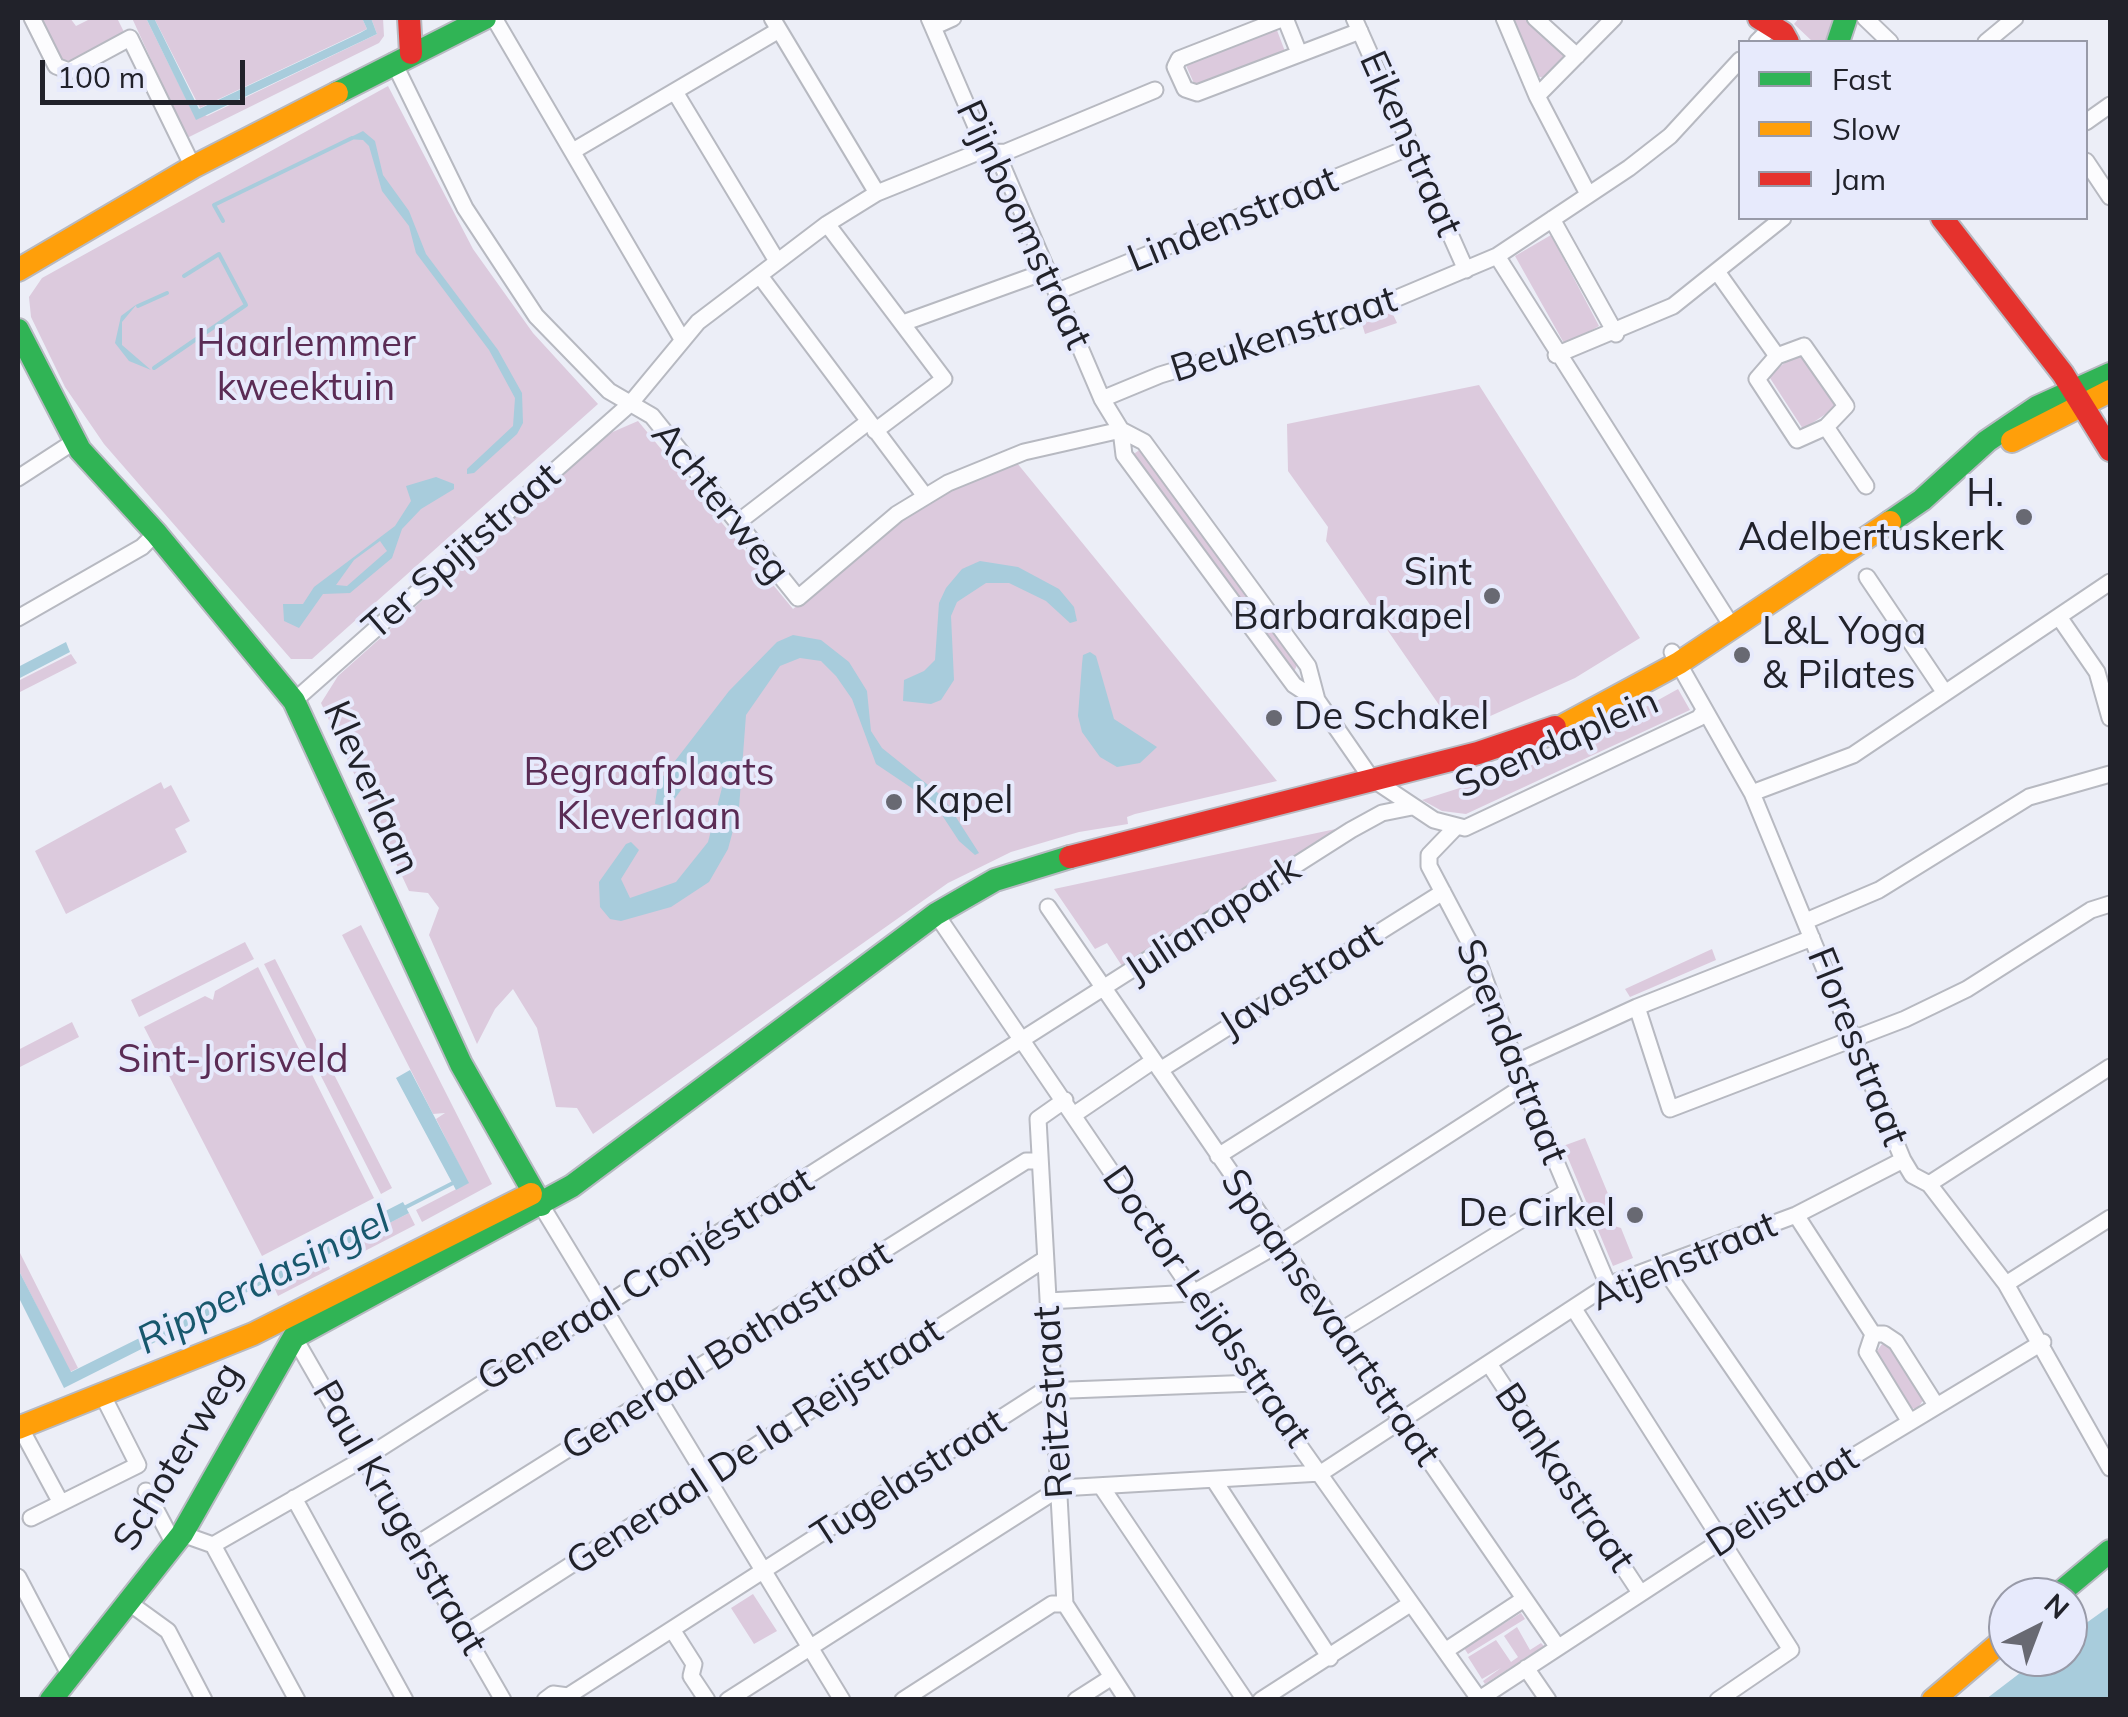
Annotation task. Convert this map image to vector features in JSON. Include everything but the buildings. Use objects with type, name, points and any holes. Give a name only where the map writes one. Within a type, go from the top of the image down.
[{"type":"main road","points":[[402,57],[409,18]]},
{"type":"main road","points":[[18,270],[194,167],[402,57],[485,18]]},
{"type":"main road","points":[[1944,220],[2110,450]]},
{"type":"main road","name":"Kleverlaan","points":[[18,330],[74,442]]},
{"type":"main road","name":"Kleverlaan","points":[[18,362],[42,411],[156,533],[294,701],[460,1064],[537,1199]]},
{"type":"main road","points":[[2071,400],[2110,374]]},
{"type":"main road","points":[[2071,400],[2110,391]]},
{"type":"main road","points":[[2071,400],[2110,470]]},
{"type":"main road","name":"Soendaplein","points":[[1374,786],[1576,717],[1922,500],[1987,441],[2071,400]]},
{"type":"main road","name":"Schoterweg","points":[[50,1700],[178,1539],[278,1357],[294,1337],[537,1199],[646,1128],[995,880],[1155,836],[1166,829],[1374,786]]},
{"type":"main road","name":"Schoterweg","points":[[19,1427],[253,1334],[537,1199]]},
{"type":"main road","points":[[294,1337],[304,1319],[359,1284]]},
{"type":"main road","points":[[253,1334],[278,1357]]},
{"type":"main road","points":[[2078,1577],[2110,1550]]},
{"type":"main road","points":[[2088,1585],[2110,1567]]},
{"type":"main road","points":[[1933,1700],[1988,1653]]},
{"type":"main road","points":[[1953,1700],[1988,1670]]},
{"type":"street","points":[[32,18],[56,66],[69,70],[130,38],[194,167]]},
{"type":"street","points":[[494,18],[682,339]]},
{"type":"street","points":[[930,22],[953,18]]},
{"type":"street","points":[[1284,18],[1179,59],[1168,84],[1197,94],[1300,53],[1357,24]]},
{"type":"street","name":"Eikenstraat","points":[[1284,18],[1300,53]]},
{"type":"street","points":[[1504,18],[1537,96],[1588,194]]},
{"type":"street","points":[[1536,18],[1577,56]]},
{"type":"street","points":[[1537,96],[1614,18]]},
{"type":"street","points":[[1864,18],[1888,40]]},
{"type":"street","points":[[1991,40],[2015,18]]},
{"type":"street","name":"Pijnboomstraat","points":[[930,22],[991,152],[1002,165],[1102,399],[1121,430],[1124,455],[1294,685],[1317,700]]},
{"type":"street","points":[[572,151],[675,92],[776,24],[877,193]]},
{"type":"street","name":"Eikenstraat","points":[[1357,24],[1466,270]]},
{"type":"street","name":"Achterweg","points":[[402,57],[464,208],[512,285],[585,370],[652,416],[801,598],[897,514],[925,496],[1006,458],[1121,430]]},
{"type":"street","name":"Beukenstraat","points":[[1102,399],[1160,375],[1357,315],[1496,256],[1670,136],[1738,62]]},
{"type":"street","name":"Ter Spijtstraat","points":[[294,701],[630,404],[682,339],[827,224],[877,193],[976,153],[1006,152],[1168,84]]},
{"type":"street","points":[[675,92],[777,261]]},
{"type":"street","points":[[2088,121],[2110,105]]},
{"type":"street","name":"Lindenstraat","points":[[1056,292],[1410,147]]},
{"type":"street","points":[[2088,165],[2110,197]]},
{"type":"street","points":[[1552,219],[1616,334]]},
{"type":"street","points":[[1556,355],[1616,334],[1674,306],[1781,220]]},
{"type":"street","points":[[737,523],[944,378],[827,224]]},
{"type":"street","points":[[1496,256],[1729,622]]},
{"type":"street","points":[[903,323],[1047,271]]},
{"type":"street","points":[[1718,274],[1777,356]]},
{"type":"street","points":[[760,276],[925,496]]},
{"type":"street","points":[[1804,346],[1826,374],[1846,406],[1826,428],[1798,440],[1757,379],[1777,356],[1804,346]]},
{"type":"street","points":[[1826,428],[1866,486]]},
{"type":"street","name":"Pijnboomstraat","points":[[1121,430],[1144,442],[1308,666],[1317,700],[1374,786]]},
{"type":"street","points":[[18,478],[74,442]]},
{"type":"street","points":[[18,618],[142,546],[156,533]]},
{"type":"street","points":[[1866,577],[1945,693]]},
{"type":"street","points":[[1752,794],[1852,756],[2110,582]]},
{"type":"street","points":[[2059,617],[2097,672],[2110,718]]},
{"type":"street","name":"Floresstraat","points":[[1675,658],[1752,794],[1903,1160],[1912,1175],[1928,1184],[2006,1284],[2043,1342],[2110,1468]]},
{"type":"street","name":"Soendaplein","points":[[1374,786],[1454,828],[1510,807],[1698,718],[1703,712]]},
{"type":"street","points":[[1806,920],[1879,890],[2029,797],[2110,774]]},
{"type":"street","name":"Julianapark","points":[[1048,907],[1103,990],[1370,818],[1412,807]]},
{"type":"street","name":"Soendastraat","points":[[1454,828],[1428,858],[1487,986],[1524,1086],[1608,1285]]},
{"type":"street","name":"Javastraat","points":[[1074,1114],[1442,892]]},
{"type":"street","points":[[1637,1006],[1670,1110],[1966,989],[2090,910],[2110,904]]},
{"type":"street","name":"Doctor Leijdsstraat","points":[[939,918],[1255,1383],[1478,1699]]},
{"type":"street","points":[[1517,1062],[1637,1006],[1812,938]]},
{"type":"street","points":[[1218,1156],[1487,986]]},
{"type":"street","name":"Generaal Cronjéstraat","points":[[212,1544],[364,1458],[1103,990]]},
{"type":"street","name":"Spaansevaartstraat","points":[[1103,990],[1557,1646]]},
{"type":"street","points":[[1928,1184],[2110,1067]]},
{"type":"street","points":[[1048,1301],[1193,1293],[1279,1244],[1524,1086]]},
{"type":"street","name":"Reitzstraat","points":[[1064,1100],[1038,1119],[1065,1604]]},
{"type":"street","name":"Generaal Bothastraat","points":[[414,1546],[1026,1162],[1040,1160]]},
{"type":"street","name":"Atjehstraat","points":[[1321,1473],[1608,1285],[1796,1214],[1903,1160]]},
{"type":"street","points":[[1340,1331],[1568,1191]]},
{"type":"street","points":[[537,1199],[842,1700]]},
{"type":"street","points":[[1796,1214],[1873,1334]]},
{"type":"street","points":[[2006,1284],[2110,1218]]},
{"type":"street","name":"Generaal De la Reijstraat","points":[[464,1634],[1045,1259]]},
{"type":"street","points":[[1663,1267],[1810,1482]]},
{"type":"street","points":[[1574,1310],[1791,1650],[1718,1700]]},
{"type":"street","points":[[1873,1334],[1884,1334],[1896,1342],[1936,1404]]},
{"type":"street","points":[[1873,1334],[1867,1352],[1910,1422]]},
{"type":"street","name":"Paul Krugerstraat","points":[[294,1337],[503,1700]]},
{"type":"street","name":"Delistraat","points":[[1478,1699],[1810,1482],[2043,1342]]},
{"type":"street","name":"Bankastraat","points":[[1489,1364],[1640,1591]]},
{"type":"street","points":[[1055,1390],[1255,1383]]},
{"type":"street","name":"Tugelastraat","points":[[672,1630],[1043,1392],[1055,1390]]},
{"type":"street","points":[[31,1518],[138,1465],[102,1394]]},
{"type":"street","points":[[19,1427],[61,1503]]},
{"type":"street","points":[[728,1700],[1060,1488],[1321,1473]]},
{"type":"street","points":[[1214,1480],[1330,1658]]},
{"type":"street","points":[[1102,1486],[1245,1700]]},
{"type":"street","points":[[146,1491],[178,1539],[212,1544],[297,1700]]},
{"type":"street","points":[[294,1498],[406,1700]]},
{"type":"street","points":[[18,1577],[70,1676]]},
{"type":"street","points":[[1446,1651],[1524,1599]]},
{"type":"street","points":[[128,1602],[168,1631],[204,1700]]},
{"type":"street","points":[[904,1700],[1052,1604],[1065,1604],[1127,1700]]},
{"type":"street","points":[[1261,1700],[1410,1604]]},
{"type":"street","points":[[544,1700],[553,1694],[568,1696],[672,1630],[694,1664],[691,1676],[707,1700]]},
{"type":"street","points":[[1526,1668],[1548,1700]]},
{"type":"street","points":[[1076,1700],[1112,1676]]},
{"type":"green space","points":[[39,18],[70,18],[76,26],[92,18],[117,18],[126,36],[70,61],[59,59]]},
{"type":"green space","points":[[132,18],[146,18],[191,109],[207,116],[377,34],[371,18],[383,18],[384,36],[379,43],[187,138]]},
{"type":"green space","points":[[154,18],[362,18],[367,29],[200,108]]},
{"type":"green space","points":[[1510,18],[1530,18],[1568,53],[1544,78],[1536,76]]},
{"type":"green space","points":[[1799,18],[1840,18],[1834,40],[1811,40],[1794,24]]},
{"type":"green space","points":[[1275,25],[1286,54],[1197,90],[1184,61]]},
{"type":"green space","name":"Haarlemmer kweektuin","points":[[388,86],[473,249],[533,333],[598,404],[312,659],[291,659],[104,444],[65,387],[31,317],[29,297],[42,278]]},
{"type":"green space","points":[[1551,235],[1599,326],[1565,345],[1515,256]]},
{"type":"green space","points":[[1392,312],[1397,323],[1365,334],[1362,324]]},
{"type":"green space","points":[[1800,352],[1838,406],[1803,429],[1768,375]]},
{"type":"green space","points":[[1479,385],[1640,638],[1575,678],[1457,731],[1326,541],[1328,527],[1288,471],[1287,424]]},
{"type":"green space","name":"Begraafplaats Kleverlaan","points":[[638,421],[793,609],[900,517],[942,492],[1017,463],[1277,781],[1135,814],[1127,817],[1128,824],[1079,832],[1011,852],[948,883],[593,1134],[577,1108],[556,1107],[537,1028],[513,989],[495,1009],[477,1044],[429,935],[439,908],[428,893],[409,891],[321,703],[338,676],[608,434]]},
{"type":"green space","points":[[1141,449],[1297,665],[1294,672],[1132,455]]},
{"type":"green space","points":[[71,654],[77,663],[18,693],[18,681]]},
{"type":"green space","points":[[1678,689],[1690,710],[1466,814],[1442,811],[1422,800],[1554,758]]},
{"type":"green space","points":[[161,782],[164,789],[171,785],[190,821],[175,829],[187,852],[66,914],[35,851]]},
{"type":"green space","points":[[1345,827],[1122,966],[1107,943],[1095,949],[1054,889]]},
{"type":"green space","points":[[361,925],[492,1184],[422,1222],[416,1210],[468,1183],[436,1119],[445,1113],[433,1114],[342,935]]},
{"type":"green space","points":[[245,942],[254,959],[139,1017],[131,1000]]},
{"type":"green space","points":[[1712,949],[1716,960],[1630,997],[1625,989]]},
{"type":"green space","points":[[275,959],[392,1188],[381,1194],[264,964]]},
{"type":"green space","name":"Sint-Jorisveld","points":[[258,967],[374,1198],[262,1256],[144,1027],[205,996],[213,1000],[215,991]]},
{"type":"green space","points":[[72,1022],[79,1037],[18,1068],[18,1050]]},
{"type":"green space","points":[[1585,1138],[1611,1201],[1608,1203],[1614,1226],[1621,1228],[1633,1258],[1613,1266],[1563,1146]]},
{"type":"green space","points":[[409,1213],[415,1225],[361,1253],[355,1240]]},
{"type":"green space","points":[[18,1249],[78,1368],[70,1372],[18,1269]]},
{"type":"green space","points":[[324,1256],[330,1269],[278,1296],[272,1283]]},
{"type":"green space","points":[[1882,1344],[1890,1346],[1924,1399],[1917,1409],[1909,1408],[1875,1354]]},
{"type":"green space","points":[[753,1594],[777,1631],[754,1644],[731,1608]]},
{"type":"green space","points":[[1521,1613],[1525,1619],[1468,1654],[1464,1648]]},
{"type":"green space","points":[[1517,1627],[1530,1650],[1541,1643],[1544,1646],[1485,1684],[1483,1681],[1501,1668],[1482,1679],[1468,1657],[1496,1640],[1511,1662],[1518,1657],[1504,1636]]},
{"type":"water","points":[[146,18],[154,18],[199,109],[360,33],[367,29],[362,18],[371,18],[377,34],[196,120]]},
{"type":"water","points":[[363,131],[375,141],[383,175],[409,211],[426,254],[498,350],[522,393],[523,423],[517,434],[474,473],[467,474],[467,469],[513,426],[515,398],[489,350],[416,253],[409,226],[382,191],[369,146],[363,140],[347,139]]},
{"type":"water","points":[[137,304],[122,322],[122,345],[151,370],[129,361],[115,343],[121,316]]},
{"type":"water","points":[[436,477],[454,484],[454,489],[421,509],[402,529],[392,558],[350,593],[323,594],[299,628],[284,621],[283,604],[303,604],[314,587],[395,526],[411,501],[406,486]],"holes":[[[380,541],[387,551],[347,586],[336,585],[354,560]]]},
{"type":"water","points":[[980,561],[1018,567],[1059,589],[1074,607],[1077,621],[1070,623],[1046,601],[1009,583],[986,583],[957,602],[951,616],[954,680],[941,700],[931,704],[903,701],[904,680],[924,671],[935,660],[939,603],[946,588],[962,569]]},
{"type":"water","points":[[793,635],[821,640],[849,662],[867,691],[871,731],[882,748],[943,797],[979,853],[975,855],[959,841],[934,803],[876,764],[852,699],[836,676],[821,661],[800,658],[780,666],[746,715],[739,808],[728,849],[709,882],[671,907],[621,921],[610,919],[600,907],[599,882],[626,844],[631,842],[639,850],[621,879],[630,898],[676,882],[708,842],[724,780],[718,765],[703,763],[697,767],[669,807],[655,804],[658,783],[729,691],[777,642]]},
{"type":"water","points":[[66,642],[70,652],[18,679],[18,667]]},
{"type":"water","points":[[1090,652],[1096,656],[1114,719],[1157,747],[1140,763],[1117,767],[1100,757],[1082,732],[1078,716],[1082,664],[1083,655]]},
{"type":"water","points":[[410,1070],[469,1183],[456,1190],[396,1078]]},
{"type":"water","points":[[403,1202],[409,1213],[272,1283],[266,1272]]},
{"type":"water","points":[[18,1269],[71,1372],[212,1302],[217,1311],[64,1388],[18,1296]]},
{"type":"water","points":[[2110,1606],[2110,1699],[1986,1699],[2015,1677],[2088,1677],[2088,1622]]},
{"type":"waterway","points":[[223,221],[214,205],[352,138]]},
{"type":"waterway","points":[[154,368],[246,305],[219,254],[184,276]]},
{"type":"waterway","points":[[138,306],[167,293]]},
{"type":"waterway","name":"Ripperdasingel","points":[[404,1208],[453,1183]]},
{"type":"waterway","name":"Ripperdasingel","points":[[213,1308],[271,1277]]},
{"type":"traffic: fast","points":[[337,93],[485,18]]},
{"type":"traffic: fast","points":[[1839,40],[1846,18]]},
{"type":"traffic: fast","points":[[18,330],[80,450],[156,533],[294,701],[461,1064],[541,1205]]},
{"type":"traffic: fast","points":[[1890,522],[1922,500],[1987,441],[2037,407],[2110,374]]},
{"type":"traffic: fast","points":[[51,1700],[182,1534],[294,1337],[572,1186],[936,914],[995,880],[1070,857]]},
{"type":"traffic: fast","points":[[2079,1577],[2110,1551]]},
{"type":"traffic: slow","points":[[18,270],[193,167],[337,93]]},
{"type":"traffic: slow","points":[[2012,441],[2110,391]]},
{"type":"traffic: slow","points":[[1544,736],[1679,663],[1890,522]]},
{"type":"traffic: slow","points":[[18,1428],[253,1334],[531,1194]]},
{"type":"traffic: slow","points":[[1933,1700],[1988,1653]]},
{"type":"traffic: jam","points":[[409,18],[411,53]]},
{"type":"traffic: jam","points":[[1759,18],[1783,33],[1787,40]]},
{"type":"traffic: jam","points":[[1944,220],[2063,374],[2110,450]]},
{"type":"traffic: jam","points":[[1070,857],[1478,753],[1555,727]]},
{"type":"place","name":"H. Adelbertuskerk","points":[[2024,517]]},
{"type":"place","name":"Sint Barbarakapel","points":[[1492,596]]},
{"type":"place","name":"L&L Yoga & Pilates","points":[[1742,655]]},
{"type":"place","name":"De Schakel","points":[[1274,718]]},
{"type":"place","name":"Kapel","points":[[894,802]]},
{"type":"place","name":"De Cirkel","points":[[1635,1215]]}]
